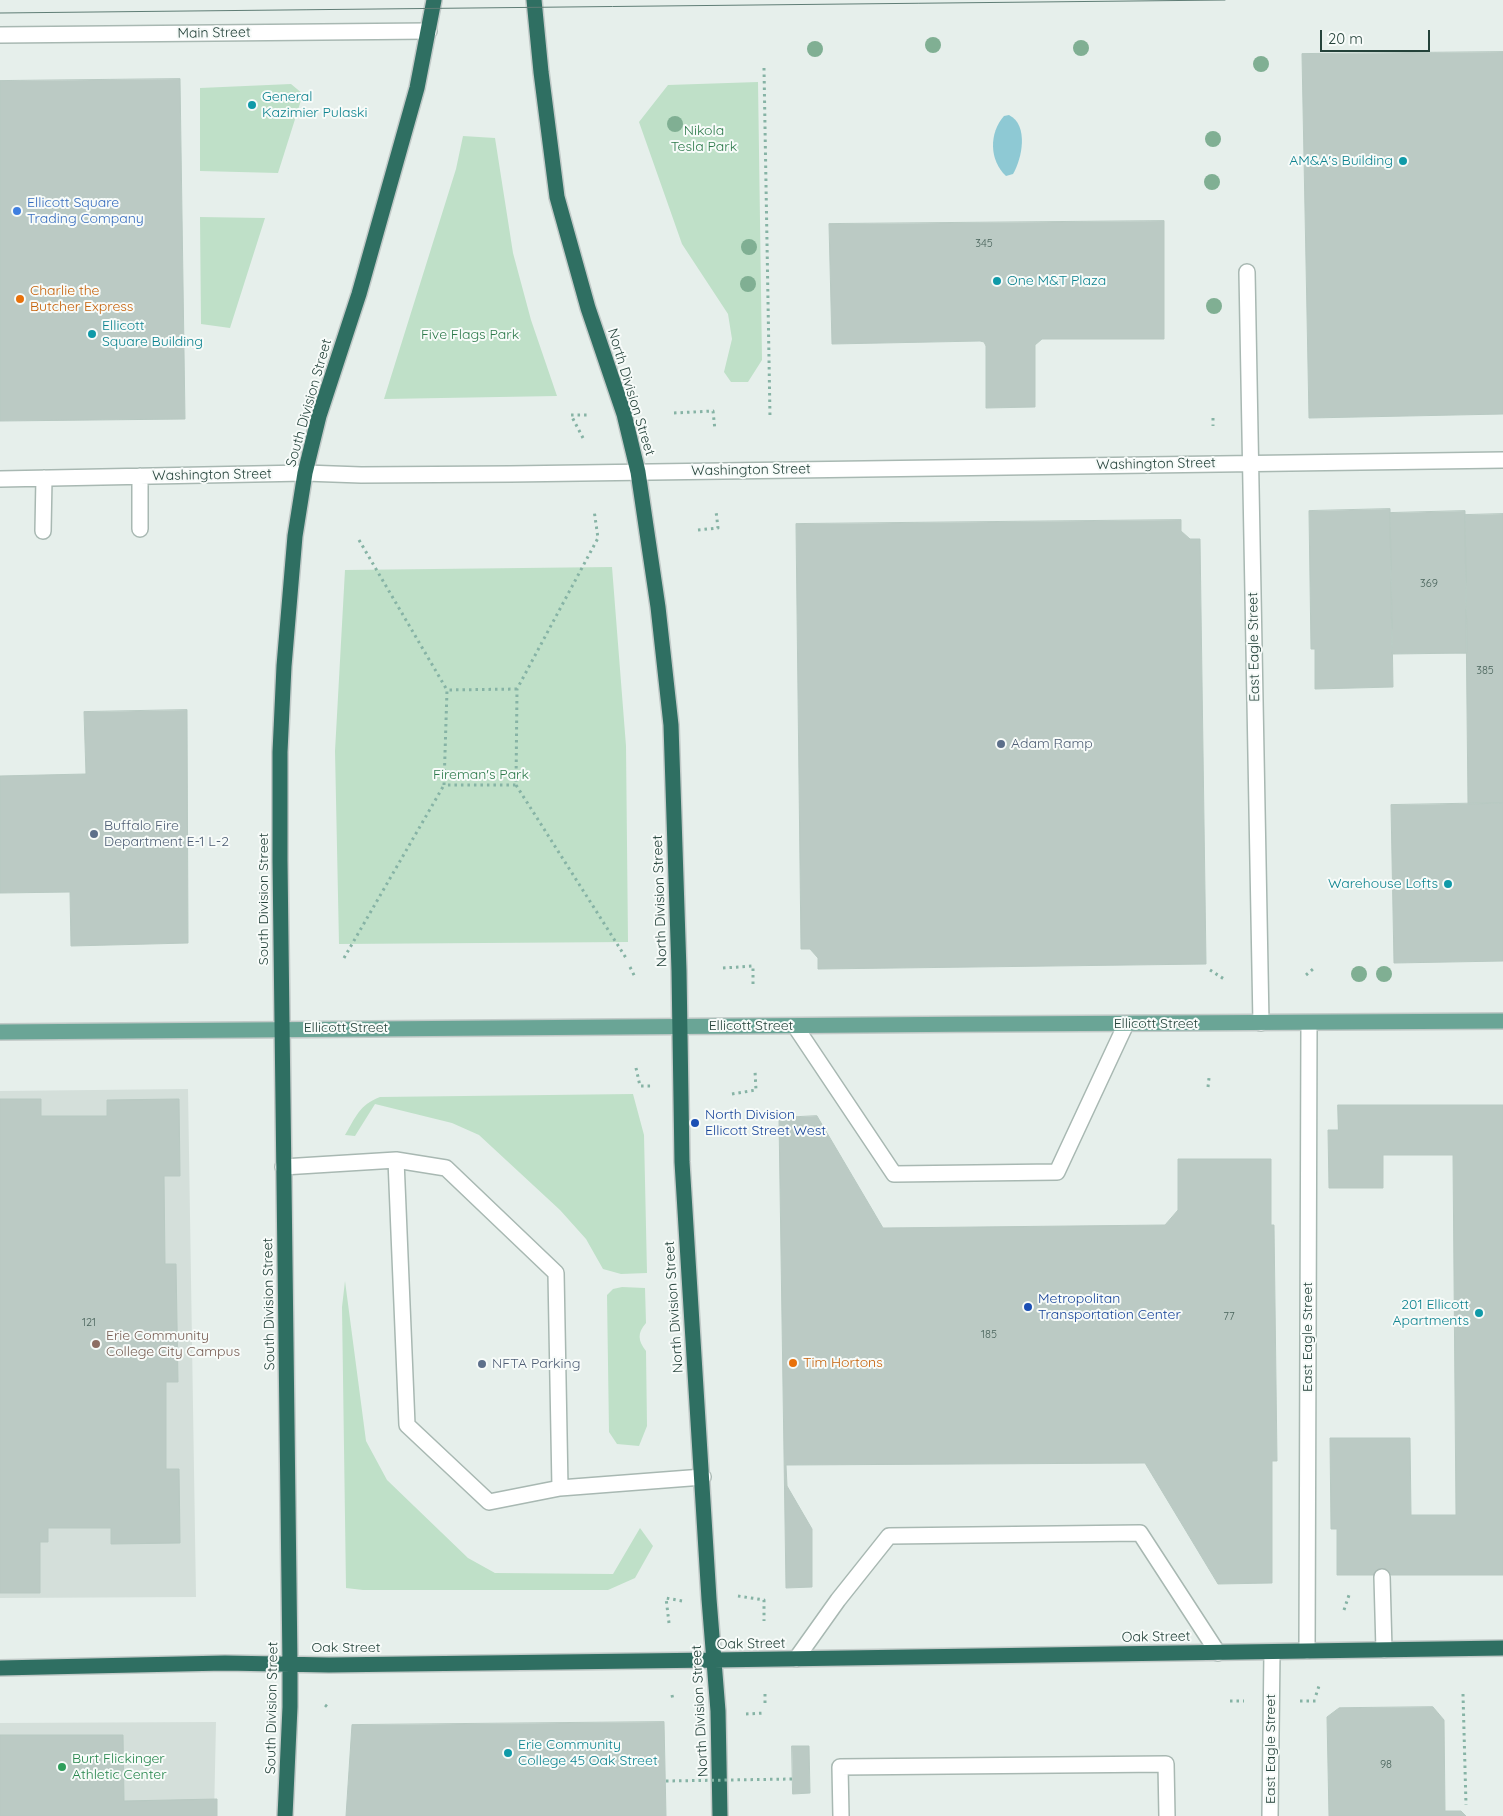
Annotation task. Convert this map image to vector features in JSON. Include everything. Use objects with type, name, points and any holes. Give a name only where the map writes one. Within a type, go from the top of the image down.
[{"type":"highway","name":"South Division Street","points":[[285,1816],[290,1665],[281,1028],[280,842],[284,666],[295,536],[305,473],[319,416],[359,294],[402,144],[417,88],[434,0]]},
{"type":"highway","name":"North Division Street","points":[[534,0],[557,196],[588,308],[624,414],[638,472],[656,598],[670,725],[680,1026],[682,1162],[709,1599],[718,1712],[720,1816]]},
{"type":"highway","name":"Oak Street","points":[[0,1668],[225,1663],[290,1665],[1503,1648]]},
{"type":"main road","name":"Ellicott Street","points":[[0,1032],[281,1028],[1503,1021]]},
{"type":"street","name":"Main Street","points":[[0,35],[429,32]]},
{"type":"street","name":"East Eagle Street","points":[[1247,272],[1261,1023]]},
{"type":"street","name":"Washington Street","points":[[0,479],[305,473],[370,475],[1503,460]]},
{"type":"street","points":[[140,476],[140,529]]},
{"type":"street","points":[[43,531],[44,478]]},
{"type":"street","name":"East Eagle Street","points":[[1307,1651],[1309,1023]]},
{"type":"street","points":[[795,1026],[894,1174],[903,1174],[1057,1172],[1126,1024]]},
{"type":"street","points":[[283,1167],[396,1160],[446,1168],[556,1272],[560,1488]]},
{"type":"street","points":[[396,1160],[407,1425],[489,1502],[560,1488],[702,1478]]},
{"type":"street","points":[[796,1659],[838,1600],[888,1536],[1140,1533],[1218,1653]]},
{"type":"street","points":[[1382,1577],[1384,1650]]},
{"type":"street","name":"East Eagle Street","points":[[1270,1816],[1272,1652]]},
{"type":"street","points":[[841,1816],[840,1767],[1166,1764],[1167,1816]]},
{"type":"path","points":[[764,68],[770,417]]},
{"type":"path","points":[[674,413],[713,411],[715,430]]},
{"type":"path","points":[[583,438],[571,415],[590,415]]},
{"type":"path","points":[[1213,418],[1213,426]]},
{"type":"path","points":[[594,510],[598,538],[517,689],[516,785],[626,958]]},
{"type":"path","points":[[698,530],[718,528],[716,511]]},
{"type":"path","points":[[344,958],[444,785],[447,690],[359,540]]},
{"type":"path","points":[[447,690],[517,689]]},
{"type":"path","points":[[444,785],[516,785]]},
{"type":"path","points":[[630,966],[635,977]]},
{"type":"path","points":[[723,968],[753,966],[753,985]]},
{"type":"path","points":[[1306,975],[1313,969]]},
{"type":"path","points":[[1210,970],[1224,979]]},
{"type":"path","points":[[636,1068],[640,1086],[655,1086]]},
{"type":"path","points":[[732,1094],[756,1090],[755,1071]]},
{"type":"path","points":[[1208,1087],[1209,1078]]},
{"type":"path","points":[[1344,1610],[1350,1592]]},
{"type":"path","points":[[738,1596],[764,1600],[764,1621]]},
{"type":"path","points":[[669,1623],[666,1598],[685,1602]]},
{"type":"path","points":[[1316,1695],[1319,1686]]},
{"type":"path","points":[[765,1694],[765,1702]]},
{"type":"path","points":[[1463,1694],[1466,1806]]},
{"type":"path","points":[[672,1695],[673,1700]]},
{"type":"path","points":[[1230,1700],[1244,1701]]},
{"type":"path","points":[[1300,1701],[1316,1701]]},
{"type":"path","points":[[325,1705],[330,1709]]},
{"type":"path","points":[[743,1714],[765,1713]]},
{"type":"path","points":[[666,1780],[792,1779]]},
{"type":"shaded area","name":"Erie Community College City Campus","points":[[188,1089],[196,1597],[0,1598],[0,1091]]},
{"type":"shaded area","points":[[216,1722],[214,1816],[0,1816],[0,1723]]},
{"type":"green space","name":"Nikola Tesla Park","points":[[758,82],[762,360],[748,382],[731,382],[724,372],[732,339],[728,314],[682,244],[639,122],[668,85]]},
{"type":"green space","points":[[291,84],[303,94],[278,173],[200,171],[200,88]]},
{"type":"green space","name":"Five Flags Park","points":[[463,136],[495,138],[513,253],[531,320],[557,396],[384,399],[456,169]]},
{"type":"green space","points":[[200,217],[265,218],[230,328],[201,324]]},
{"type":"green space","name":"Fireman's Park","points":[[612,567],[626,746],[628,942],[339,944],[335,751],[345,570]]},
{"type":"green space","points":[[633,1094],[644,1135],[647,1273],[621,1274],[603,1269],[586,1239],[560,1210],[479,1135],[452,1123],[375,1104],[355,1136],[345,1135],[355,1117],[363,1108],[380,1097]]},
{"type":"green space","points":[[345,1281],[366,1441],[387,1480],[468,1558],[495,1573],[613,1574],[640,1528],[653,1546],[635,1578],[608,1590],[363,1590],[346,1588],[342,1307]]},
{"type":"green space","points":[[622,1287],[645,1288],[646,1323],[641,1330],[640,1337],[641,1344],[646,1351],[647,1426],[639,1446],[617,1444],[609,1432],[607,1295],[613,1289]]},
{"type":"water","points":[[1009,115],[1019,126],[1022,143],[1016,168],[1013,174],[1006,176],[996,162],[993,146],[999,123],[1004,116]]},
{"type":"building","name":"AM&A's Building","points":[[1503,52],[1503,414],[1309,418],[1302,54]]},
{"type":"building","name":"Ellicott Square Building","points":[[180,79],[185,419],[0,421],[0,81]]},
{"type":"building","name":"One M&T Plaza","points":[[1164,221],[1164,339],[1042,339],[1035,345],[1035,407],[986,408],[986,346],[984,342],[832,344],[829,224]]},
{"type":"building","points":[[1390,509],[1393,687],[1315,689],[1315,649],[1311,649],[1309,511]]},
{"type":"building","points":[[1465,511],[1467,653],[1392,654],[1390,513]]},
{"type":"building","points":[[1503,514],[1503,803],[1468,804],[1465,515]]},
{"type":"building","name":"Adam Ramp","points":[[1181,520],[1181,531],[1190,539],[1200,539],[1206,964],[818,969],[818,958],[810,949],[801,949],[796,524]]},
{"type":"building","name":"Buffalo Fire Department E-1 L-2","points":[[187,710],[188,943],[71,946],[70,892],[0,893],[0,776],[86,774],[84,712]]},
{"type":"building","name":"Warehouse Lofts","points":[[1503,803],[1503,961],[1394,963],[1391,805]]},
{"type":"building","name":"Erie Community College City Campus","points":[[0,1099],[41,1099],[41,1116],[107,1116],[107,1100],[179,1099],[180,1176],[164,1176],[165,1264],[176,1264],[178,1382],[166,1382],[166,1469],[179,1469],[180,1543],[111,1544],[111,1528],[48,1528],[48,1542],[40,1542],[40,1593],[0,1593]]},
{"type":"building","name":"201 Ellicott Apartments","points":[[1338,1105],[1503,1105],[1503,1575],[1337,1575],[1337,1529],[1331,1529],[1330,1438],[1410,1438],[1411,1515],[1456,1515],[1453,1155],[1383,1155],[1383,1188],[1329,1188],[1328,1130],[1338,1130]]},
{"type":"building","name":"Metropolitan Transportation Center","points":[[817,1116],[883,1228],[1165,1225],[1178,1210],[1178,1159],[1271,1159],[1271,1225],[1274,1225],[1277,1461],[1272,1461],[1272,1583],[1218,1584],[1145,1463],[786,1465],[787,1486],[812,1529],[812,1587],[786,1588],[779,1118]]},
{"type":"building","points":[[1433,1707],[1444,1720],[1445,1811],[1461,1811],[1466,1816],[1329,1816],[1327,1717],[1339,1708]]},
{"type":"building","name":"Erie Community College 45 Oak Street","points":[[664,1722],[666,1816],[346,1816],[352,1725]]},
{"type":"building","name":"Burt Flickinger Athletic Center","points":[[0,1735],[123,1735],[124,1801],[217,1799],[217,1816],[0,1816]]},
{"type":"building","points":[[792,1746],[809,1746],[810,1793],[793,1794]]},
{"type":"tram line","points":[[0,13],[1225,0]]},
{"type":"place","name":"General Kazimier Pulaski","points":[[252,105]]},
{"type":"place","name":"AM&A's Building","points":[[1403,161]]},
{"type":"place","name":"Ellicott Square Trading Company","points":[[17,211]]},
{"type":"place","name":"One M&T Plaza","points":[[997,281]]},
{"type":"place","name":"Charlie the Butcher Express","points":[[20,299]]},
{"type":"place","name":"Ellicott Square Building","points":[[92,334]]},
{"type":"place","name":"Adam Ramp","points":[[1001,744]]},
{"type":"place","name":"Buffalo Fire Department E-1 L-2","points":[[94,834]]},
{"type":"place","name":"Warehouse Lofts","points":[[1448,884]]},
{"type":"place","name":"North Division Ellicott Street West","points":[[695,1123]]},
{"type":"place","name":"Metropolitan Transportation Center","points":[[1028,1307]]},
{"type":"place","name":"201 Ellicott Apartments","points":[[1479,1313]]},
{"type":"place","name":"Erie Community College City Campus","points":[[96,1344]]},
{"type":"place","name":"Tim Hortons","points":[[793,1363]]},
{"type":"place","name":"NFTA Parking","points":[[482,1364]]},
{"type":"place","name":"Erie Community College 45 Oak Street","points":[[508,1753]]},
{"type":"place","name":"Burt Flickinger Athletic Center","points":[[62,1767]]}]
